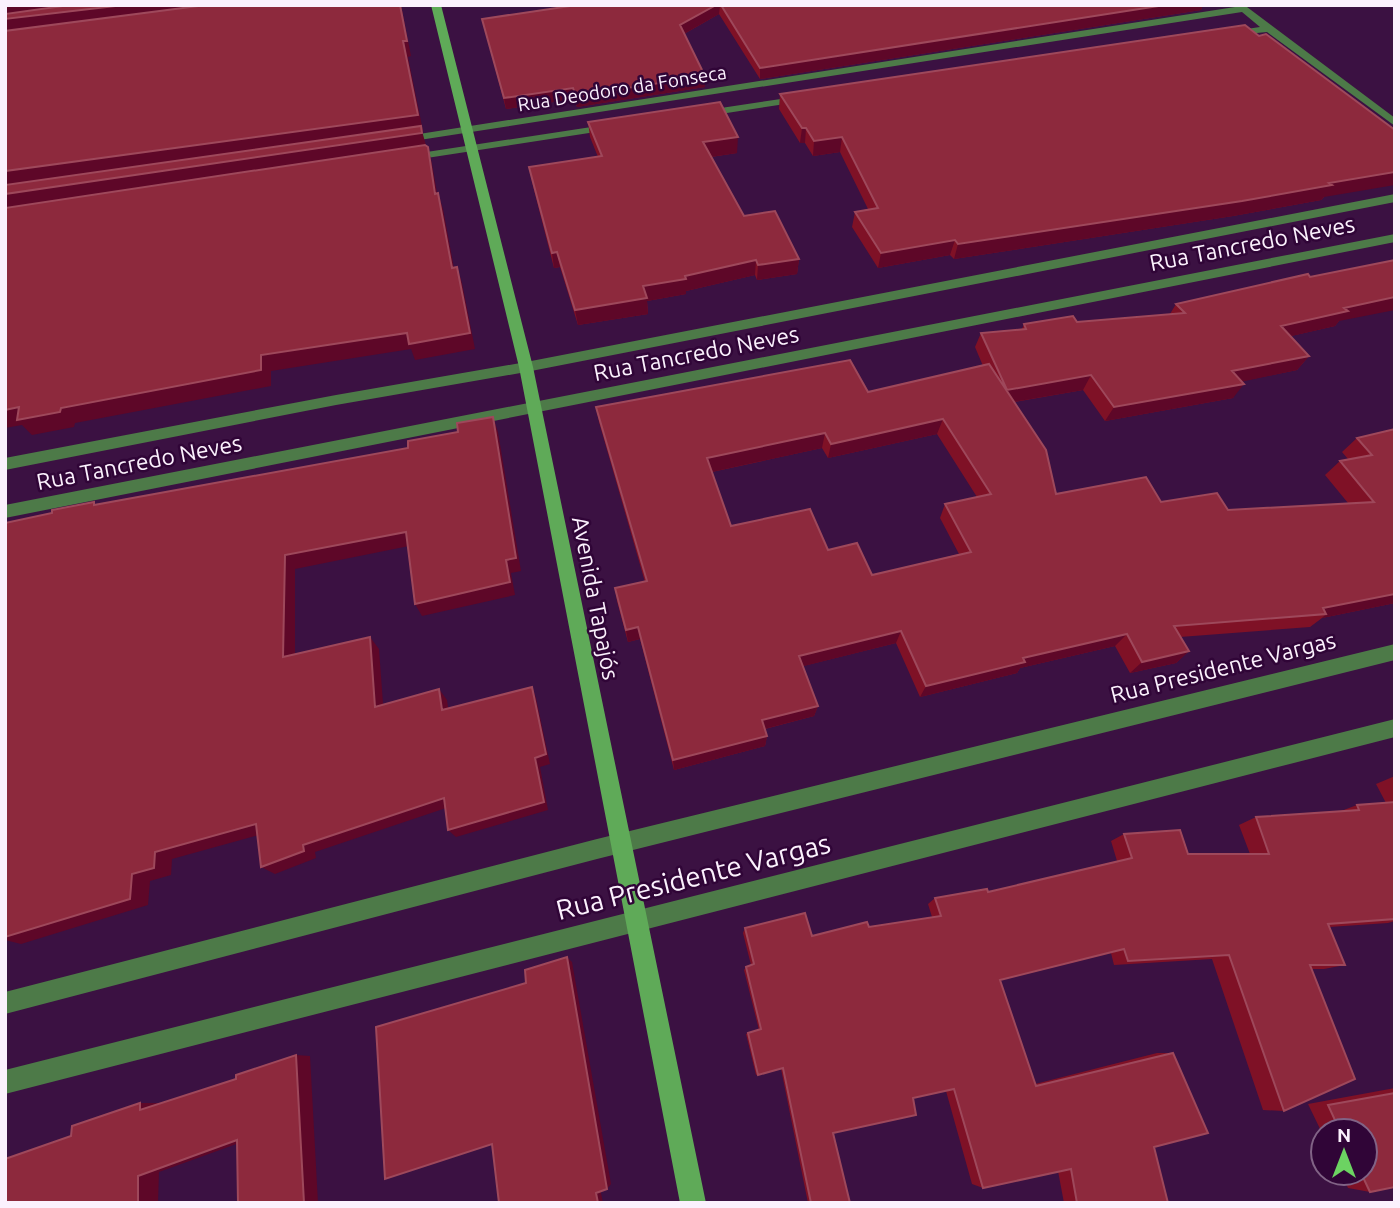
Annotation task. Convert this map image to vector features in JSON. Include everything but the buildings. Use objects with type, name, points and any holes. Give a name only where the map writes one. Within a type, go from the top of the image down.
[{"type":"street","name":"Avenida Tapajós","points":[[436,5],[526,368],[692,1203]]},
{"type":"street","name":"Rua Deodoro da Fonseca","points":[[386,142],[1241,7]]},
{"type":"street","points":[[1241,7],[1395,123]]},
{"type":"street","points":[[1216,36],[1271,28]]},
{"type":"street","name":"Rua Deodoro da Fonseca","points":[[692,115],[816,96]]},
{"type":"street","name":"Rua Deodoro da Fonseca","points":[[390,161],[624,125]]},
{"type":"street","name":"Rua Tancredo Neves","points":[[5,464],[336,400],[526,368],[1395,198]]},
{"type":"street","name":"Rua Tancredo Neves","points":[[5,512],[1395,238]]},
{"type":"street","name":"Rua Presidente Vargas","points":[[5,1003],[620,844],[1395,652]]},
{"type":"street","name":"Rua Presidente Vargas","points":[[5,1082],[1395,728]]}]
